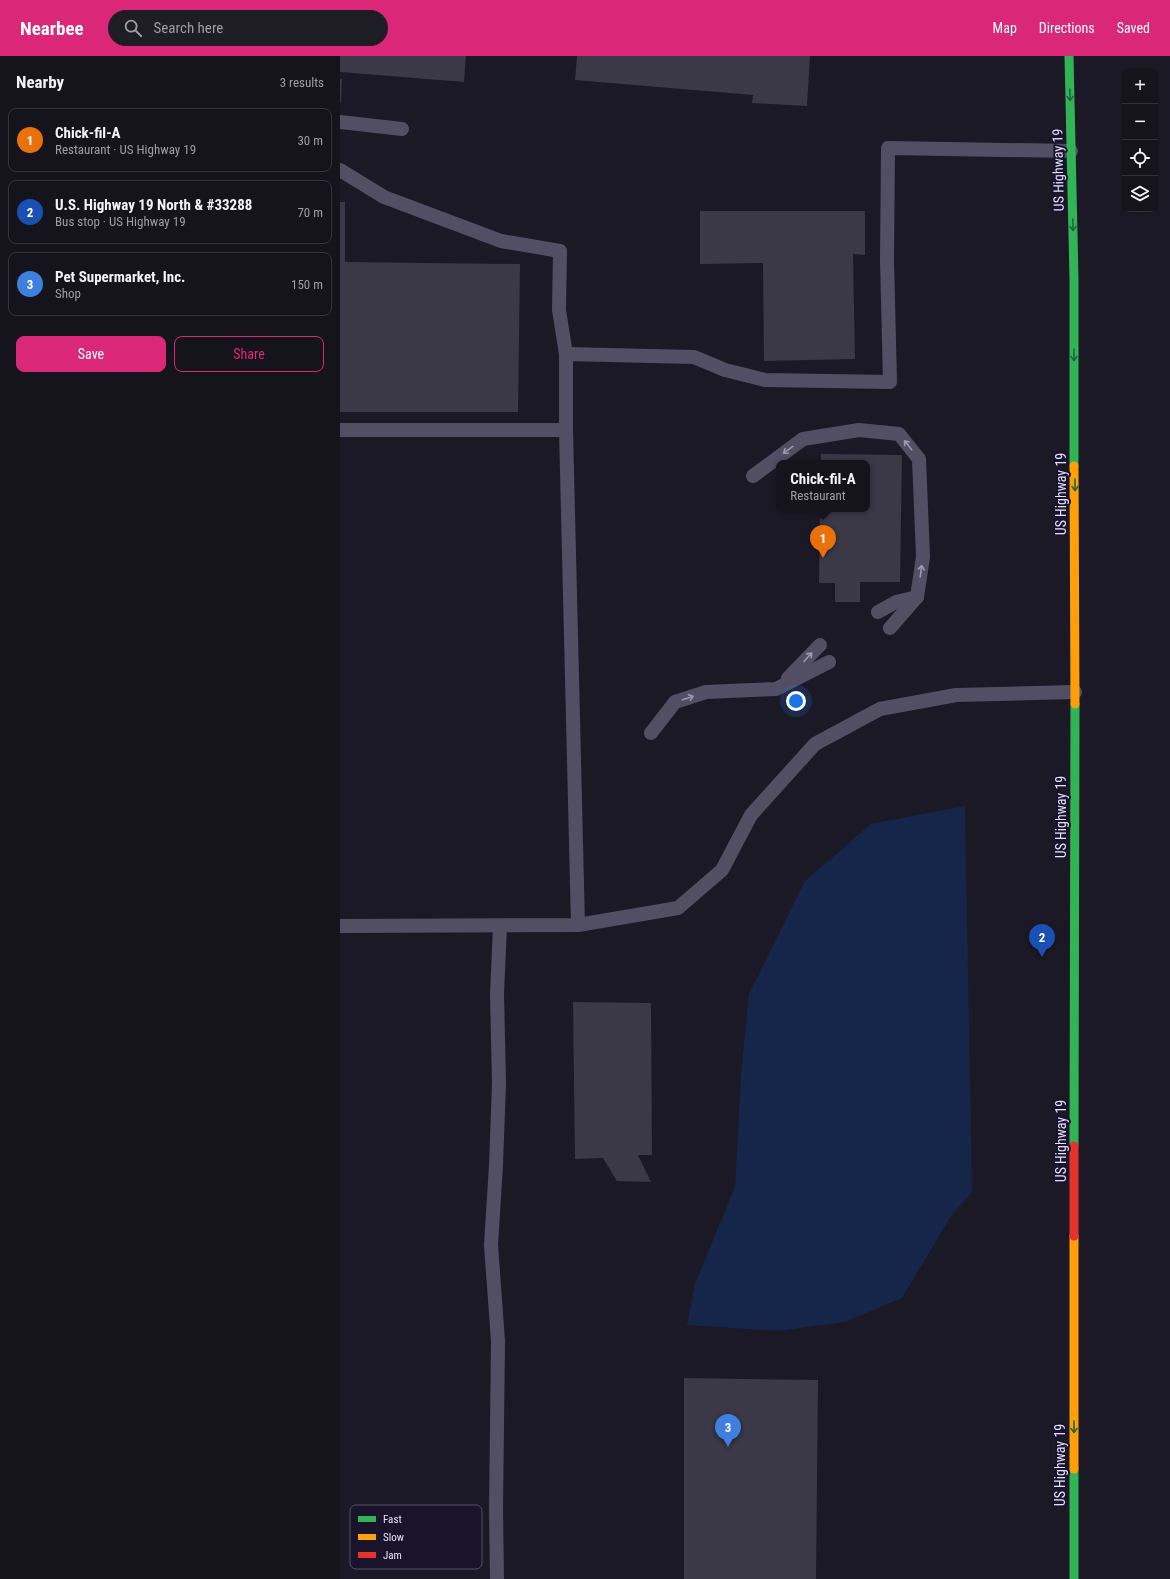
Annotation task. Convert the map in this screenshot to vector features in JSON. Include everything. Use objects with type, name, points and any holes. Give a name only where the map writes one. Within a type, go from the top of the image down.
[{"type":"highway","name":"US Highway 19","points":[[1069,56],[1074,278],[1074,1579]]},
{"type":"lane","points":[[340,122],[402,129]]},
{"type":"lane","points":[[566,354],[694,357],[725,370],[765,380],[890,382],[887,260],[888,148],[1071,150]]},
{"type":"lane","points":[[340,170],[384,197],[501,241],[560,251],[559,310],[566,354],[566,430],[578,925]]},
{"type":"lane","points":[[340,430],[566,430]]},
{"type":"lane","points":[[753,476],[803,439],[859,430],[899,434],[919,459],[923,557],[917,597],[890,628]]},
{"type":"lane","points":[[878,612],[896,602],[917,597]]},
{"type":"lane","points":[[776,689],[796,671],[820,645]]},
{"type":"lane","points":[[650,733],[675,702],[706,692],[776,689],[829,662]]},
{"type":"lane","points":[[340,926],[578,925],[678,908],[722,870],[751,815],[815,744],[880,708],[956,695],[1075,692]]},
{"type":"lane","points":[[497,1579],[496,1509],[498,1341],[491,1245],[499,1090],[497,994],[500,926]]},
{"type":"water","points":[[965,806],[972,1192],[951,1216],[902,1298],[845,1322],[778,1331],[687,1325],[695,1284],[735,1187],[741,1075],[749,994],[805,881],[871,824]]},
{"type":"building","points":[[340,56],[466,56],[464,82],[340,72]]},
{"type":"building","points":[[577,56],[810,56],[807,106],[752,103],[753,95],[575,80]]},
{"type":"building","points":[[340,79],[342,79],[341,102],[340,102]]},
{"type":"building","points":[[340,202],[345,202],[345,262],[520,264],[518,412],[340,412]]},
{"type":"building","points":[[700,211],[865,211],[865,255],[853,254],[855,359],[764,361],[763,263],[700,264]]},
{"type":"building","points":[[821,454],[902,455],[900,582],[860,582],[860,602],[835,602],[835,583],[819,583],[820,512],[870,512],[870,460],[821,460]]},
{"type":"building","points":[[573,1002],[651,1003],[652,1155],[638,1155],[651,1182],[617,1181],[603,1158],[575,1159]]},
{"type":"building","points":[[684,1378],[818,1380],[816,1579],[684,1579]]},
{"type":"traffic: fast","points":[[1069,56],[1074,279],[1074,466]]},
{"type":"traffic: fast","points":[[1074,1146],[1075,704]]},
{"type":"traffic: fast","points":[[1074,1469],[1074,1579]]},
{"type":"traffic: slow","points":[[1074,466],[1075,704]]},
{"type":"traffic: slow","points":[[1074,1236],[1074,1469]]},
{"type":"traffic: jam","points":[[1074,1146],[1074,1236]]},
{"type":"place","name":"Chick-fil-A","points":[[823,558]]},
{"type":"place","name":"U.S. Highway 19 North & #33288","points":[[1042,957]]},
{"type":"place","name":"Pet Supermarket, Inc.","points":[[728,1447]]}]
